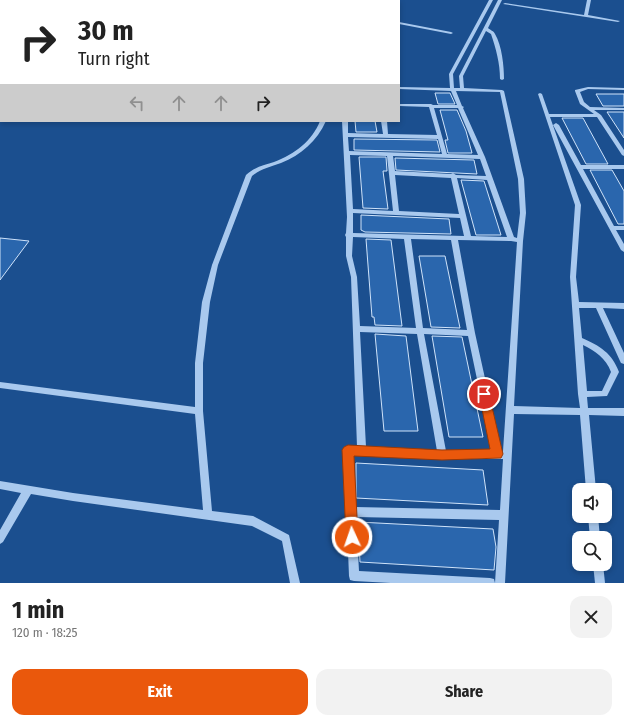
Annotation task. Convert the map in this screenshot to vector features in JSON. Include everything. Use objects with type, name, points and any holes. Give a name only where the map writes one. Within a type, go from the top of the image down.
[{"type":"street","points":[[491,0],[451,74],[452,88],[462,107],[482,157],[511,239]]},
{"type":"street","points":[[462,88],[461,76],[500,0]]},
{"type":"street","points":[[586,16],[589,0]]},
{"type":"street","points":[[505,4],[618,21]]},
{"type":"street","points":[[400,23],[451,33]]},
{"type":"street","points":[[486,29],[493,33],[499,50],[503,69],[502,79]]},
{"type":"street","points":[[474,33],[483,34]]},
{"type":"street","points":[[400,88],[462,88],[502,91],[521,179],[523,213],[520,241],[500,583]]},
{"type":"street","points":[[624,89],[588,88],[577,91],[582,103],[599,116],[624,154]]},
{"type":"street","points":[[540,94],[578,205],[573,276],[583,412],[590,483]]},
{"type":"street","points":[[400,104],[462,107]]},
{"type":"street","points":[[431,105],[445,156]]},
{"type":"street","points":[[588,108],[624,109]]},
{"type":"street","points":[[547,115],[599,116]]},
{"type":"street","points":[[208,515],[199,411],[199,363],[206,302],[216,265],[245,182],[249,175],[255,170],[295,154],[313,139],[321,129],[323,122]]},
{"type":"street","points":[[345,122],[349,211],[349,256],[354,277],[362,451]]},
{"type":"street","points":[[384,122],[386,136]]},
{"type":"street","points":[[556,125],[624,250]]},
{"type":"street","points":[[345,135],[440,137]]},
{"type":"street","points":[[346,153],[482,157]]},
{"type":"street","points":[[390,154],[396,212]]},
{"type":"street","points":[[580,167],[624,167]]},
{"type":"street","points":[[392,173],[489,178]]},
{"type":"street","points":[[453,175],[468,237]]},
{"type":"street","points":[[349,211],[463,216]]},
{"type":"street","points":[[612,228],[624,228]]},
{"type":"street","points":[[348,235],[468,237],[511,239],[520,241]]},
{"type":"street","points":[[407,236],[420,331],[442,455]]},
{"type":"street","points":[[454,237],[471,333],[497,454]]},
{"type":"street","points":[[575,305],[624,306]]},
{"type":"street","points":[[598,305],[624,361]]},
{"type":"street","points":[[357,329],[471,333]]},
{"type":"street","points":[[578,339],[599,350],[612,362],[615,372],[604,394],[582,394]]},
{"type":"street","points":[[0,385],[199,411]]},
{"type":"street","points":[[510,410],[624,412]]},
{"type":"street","points":[[490,583],[354,576],[348,450],[442,455],[507,455]]},
{"type":"street","points":[[0,485],[73,498],[253,521],[286,538],[296,583]]},
{"type":"street","points":[[0,539],[28,490]]},
{"type":"street","points":[[351,512],[504,516]]},
{"type":"street","points":[[599,571],[600,583]]},
{"type":"building","points":[[435,93],[450,93],[455,104],[438,104]]},
{"type":"building","points":[[596,94],[624,94],[624,106],[603,106]]},
{"type":"building","points":[[440,110],[457,110],[466,131],[472,153],[448,153],[445,140],[448,140]]},
{"type":"building","points":[[607,112],[624,112],[624,138]]},
{"type":"building","points":[[562,118],[583,118],[608,164],[586,164]]},
{"type":"building","points":[[355,122],[375,122],[377,132],[356,132]]},
{"type":"building","points":[[354,139],[437,140],[440,152],[354,150]]},
{"type":"building","points":[[359,157],[386,157],[387,171],[383,171],[388,209],[363,208]]},
{"type":"building","points":[[395,158],[474,160],[477,174],[396,170]]},
{"type":"building","points":[[590,170],[612,170],[624,191],[624,224],[618,224]]},
{"type":"building","points":[[461,180],[484,181],[501,235],[476,235]]},
{"type":"building","points":[[361,215],[449,219],[451,234],[365,232],[361,230]]},
{"type":"building","points":[[0,238],[29,241],[0,280]]},
{"type":"building","points":[[366,239],[391,240],[402,326],[375,325],[374,317],[372,317]]},
{"type":"building","points":[[419,256],[445,256],[460,328],[431,327]]},
{"type":"building","points":[[375,334],[406,336],[418,431],[384,431]]},
{"type":"building","points":[[432,336],[462,337],[483,437],[449,437]]},
{"type":"building","points":[[356,463],[483,470],[488,505],[356,498]]},
{"type":"building","points":[[358,522],[493,529],[496,547],[494,570],[360,562]]},
{"type":"route","points":[[352,537],[348,450],[442,455],[497,454],[484,394]]}]
